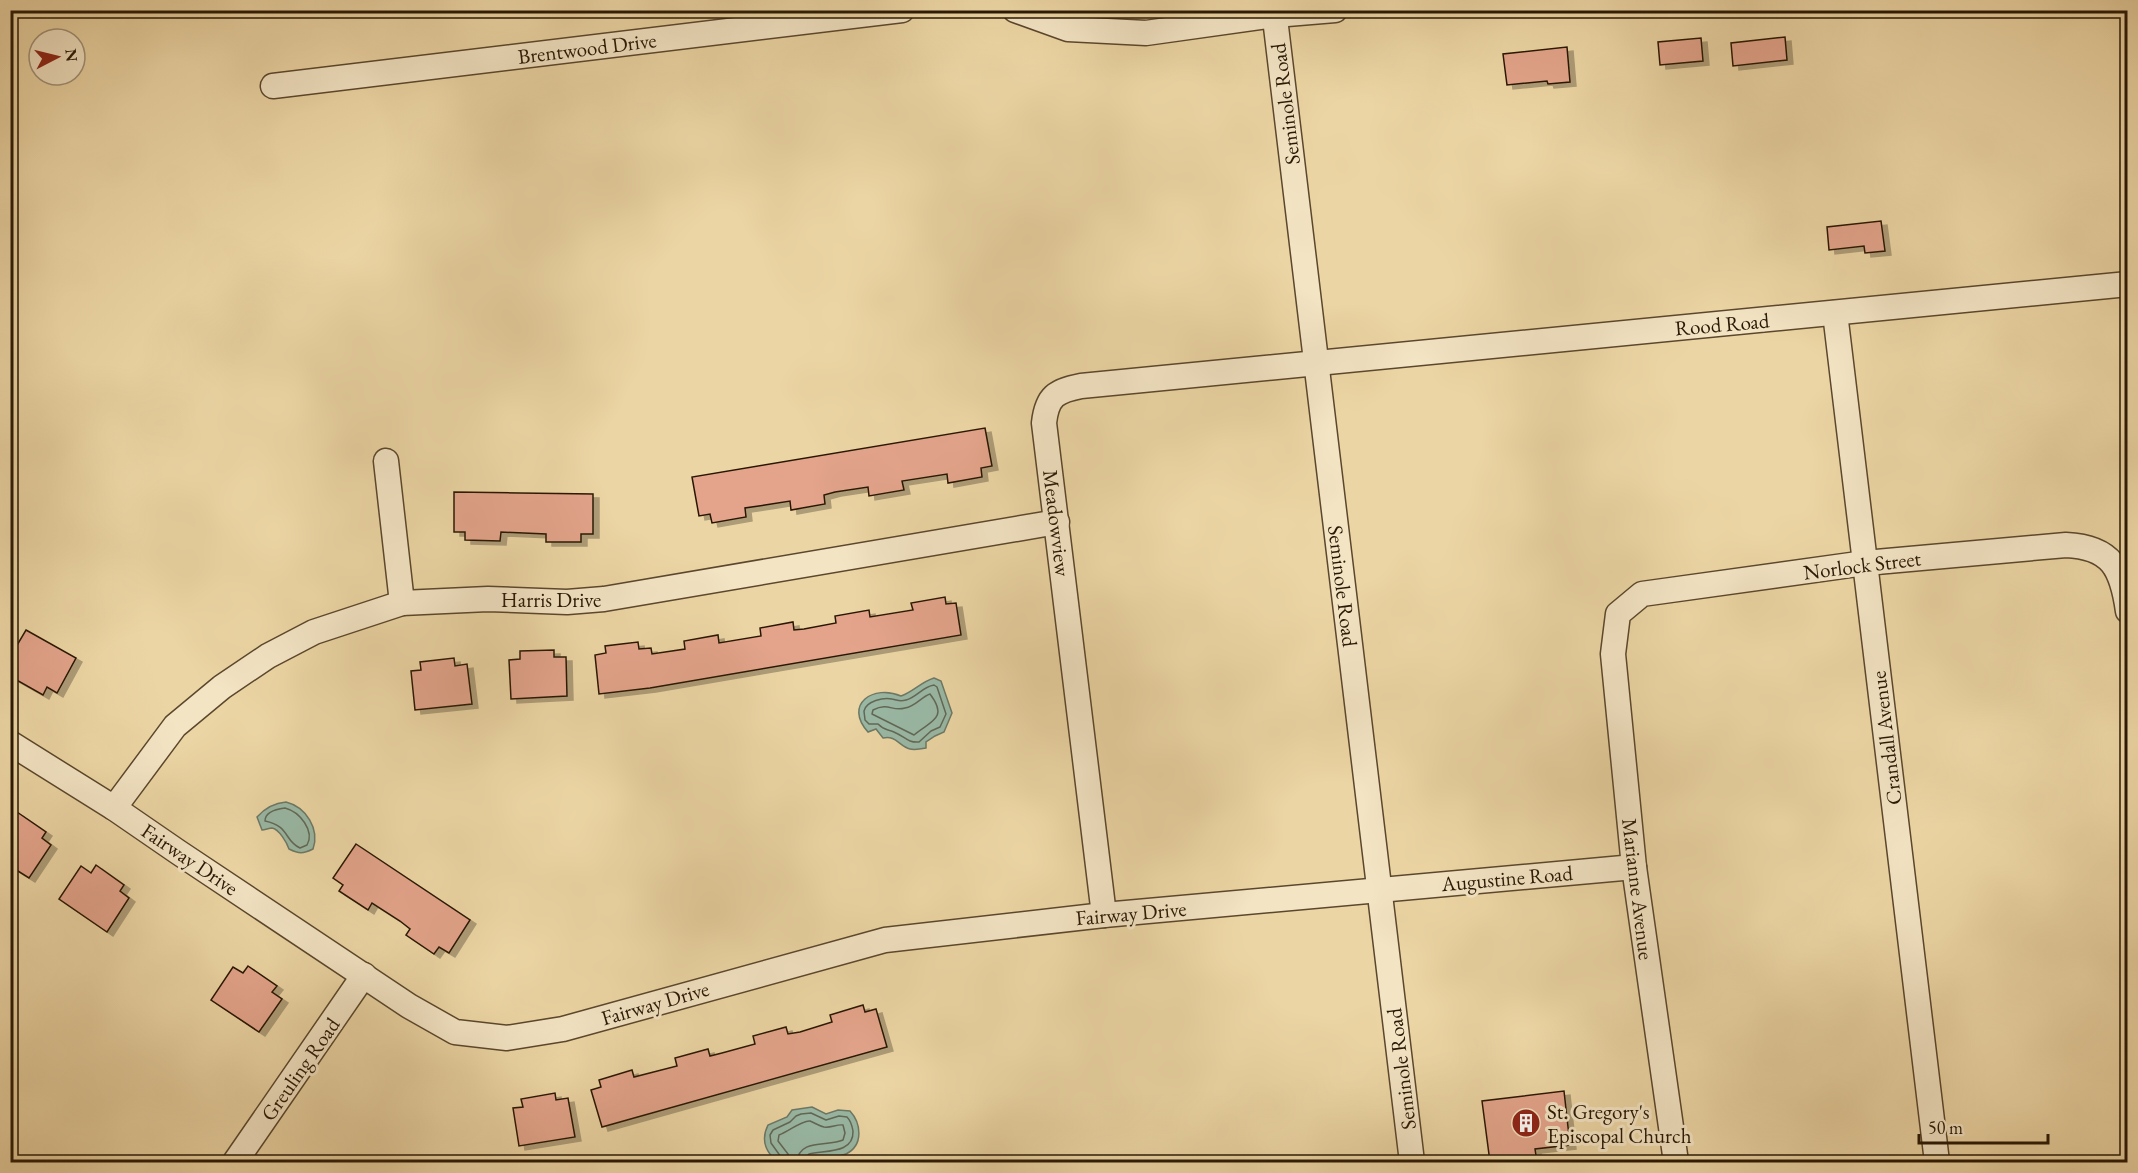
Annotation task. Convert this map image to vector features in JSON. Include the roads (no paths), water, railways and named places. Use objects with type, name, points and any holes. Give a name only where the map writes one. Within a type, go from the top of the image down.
[{"type":"street","name":"Brentwood Drive","points":[[273,86],[902,10]]},
{"type":"street","points":[[1015,10],[1068,29],[1146,33],[1275,13],[1335,10]]},
{"type":"street","name":"Seminole Road","points":[[1275,13],[1412,1162]]},
{"type":"street","name":"Rood Road","points":[[1316,363],[2127,284]]},
{"type":"street","name":"Crandall Avenue","points":[[1835,313],[1937,1162]]},
{"type":"street","name":"Meadowview","points":[[1104,915],[1044,423],[1048,402],[1066,389],[1081,386],[1316,363]]},
{"type":"street","points":[[386,461],[402,603]]},
{"type":"street","name":"Harris Drive","points":[[114,808],[175,726],[222,687],[268,656],[314,632],[402,603],[488,599],[567,602],[614,598],[1057,522]]},
{"type":"street","name":"Norlock Street","points":[[1618,614],[1642,594],[1865,563],[2066,545],[2097,550],[2111,560],[2120,574],[2127,611]]},
{"type":"street","name":"Marianne Avenue","points":[[1618,614],[1613,654],[1634,867],[1676,1162]]},
{"type":"street","name":"Fairway Drive","points":[[10,743],[114,808],[409,1006],[455,1032],[507,1038],[563,1029],[885,939],[1104,915],[1380,890]]},
{"type":"street","name":"Augustine Road","points":[[1380,890],[1634,867]]},
{"type":"street","name":"Greuling Road","points":[[235,1162],[364,975]]},
{"type":"water","points":[[934,678],[941,681],[952,713],[944,732],[926,742],[926,748],[906,748],[894,739],[883,738],[876,729],[868,732],[861,722],[859,713],[860,705],[865,699],[881,693],[901,696]]},
{"type":"water","points":[[286,802],[300,809],[310,820],[315,834],[313,849],[304,853],[296,852],[289,849],[275,829],[262,830],[257,817],[270,806]]},
{"type":"water","points":[[812,1107],[826,1114],[838,1110],[850,1111],[857,1122],[859,1134],[856,1145],[841,1156],[791,1163],[776,1160],[765,1144],[764,1136],[768,1125],[787,1117],[792,1110]]},
{"type":"place","name":"St. Gregory's Episcopal Church","points":[[1526,1123]]}]
